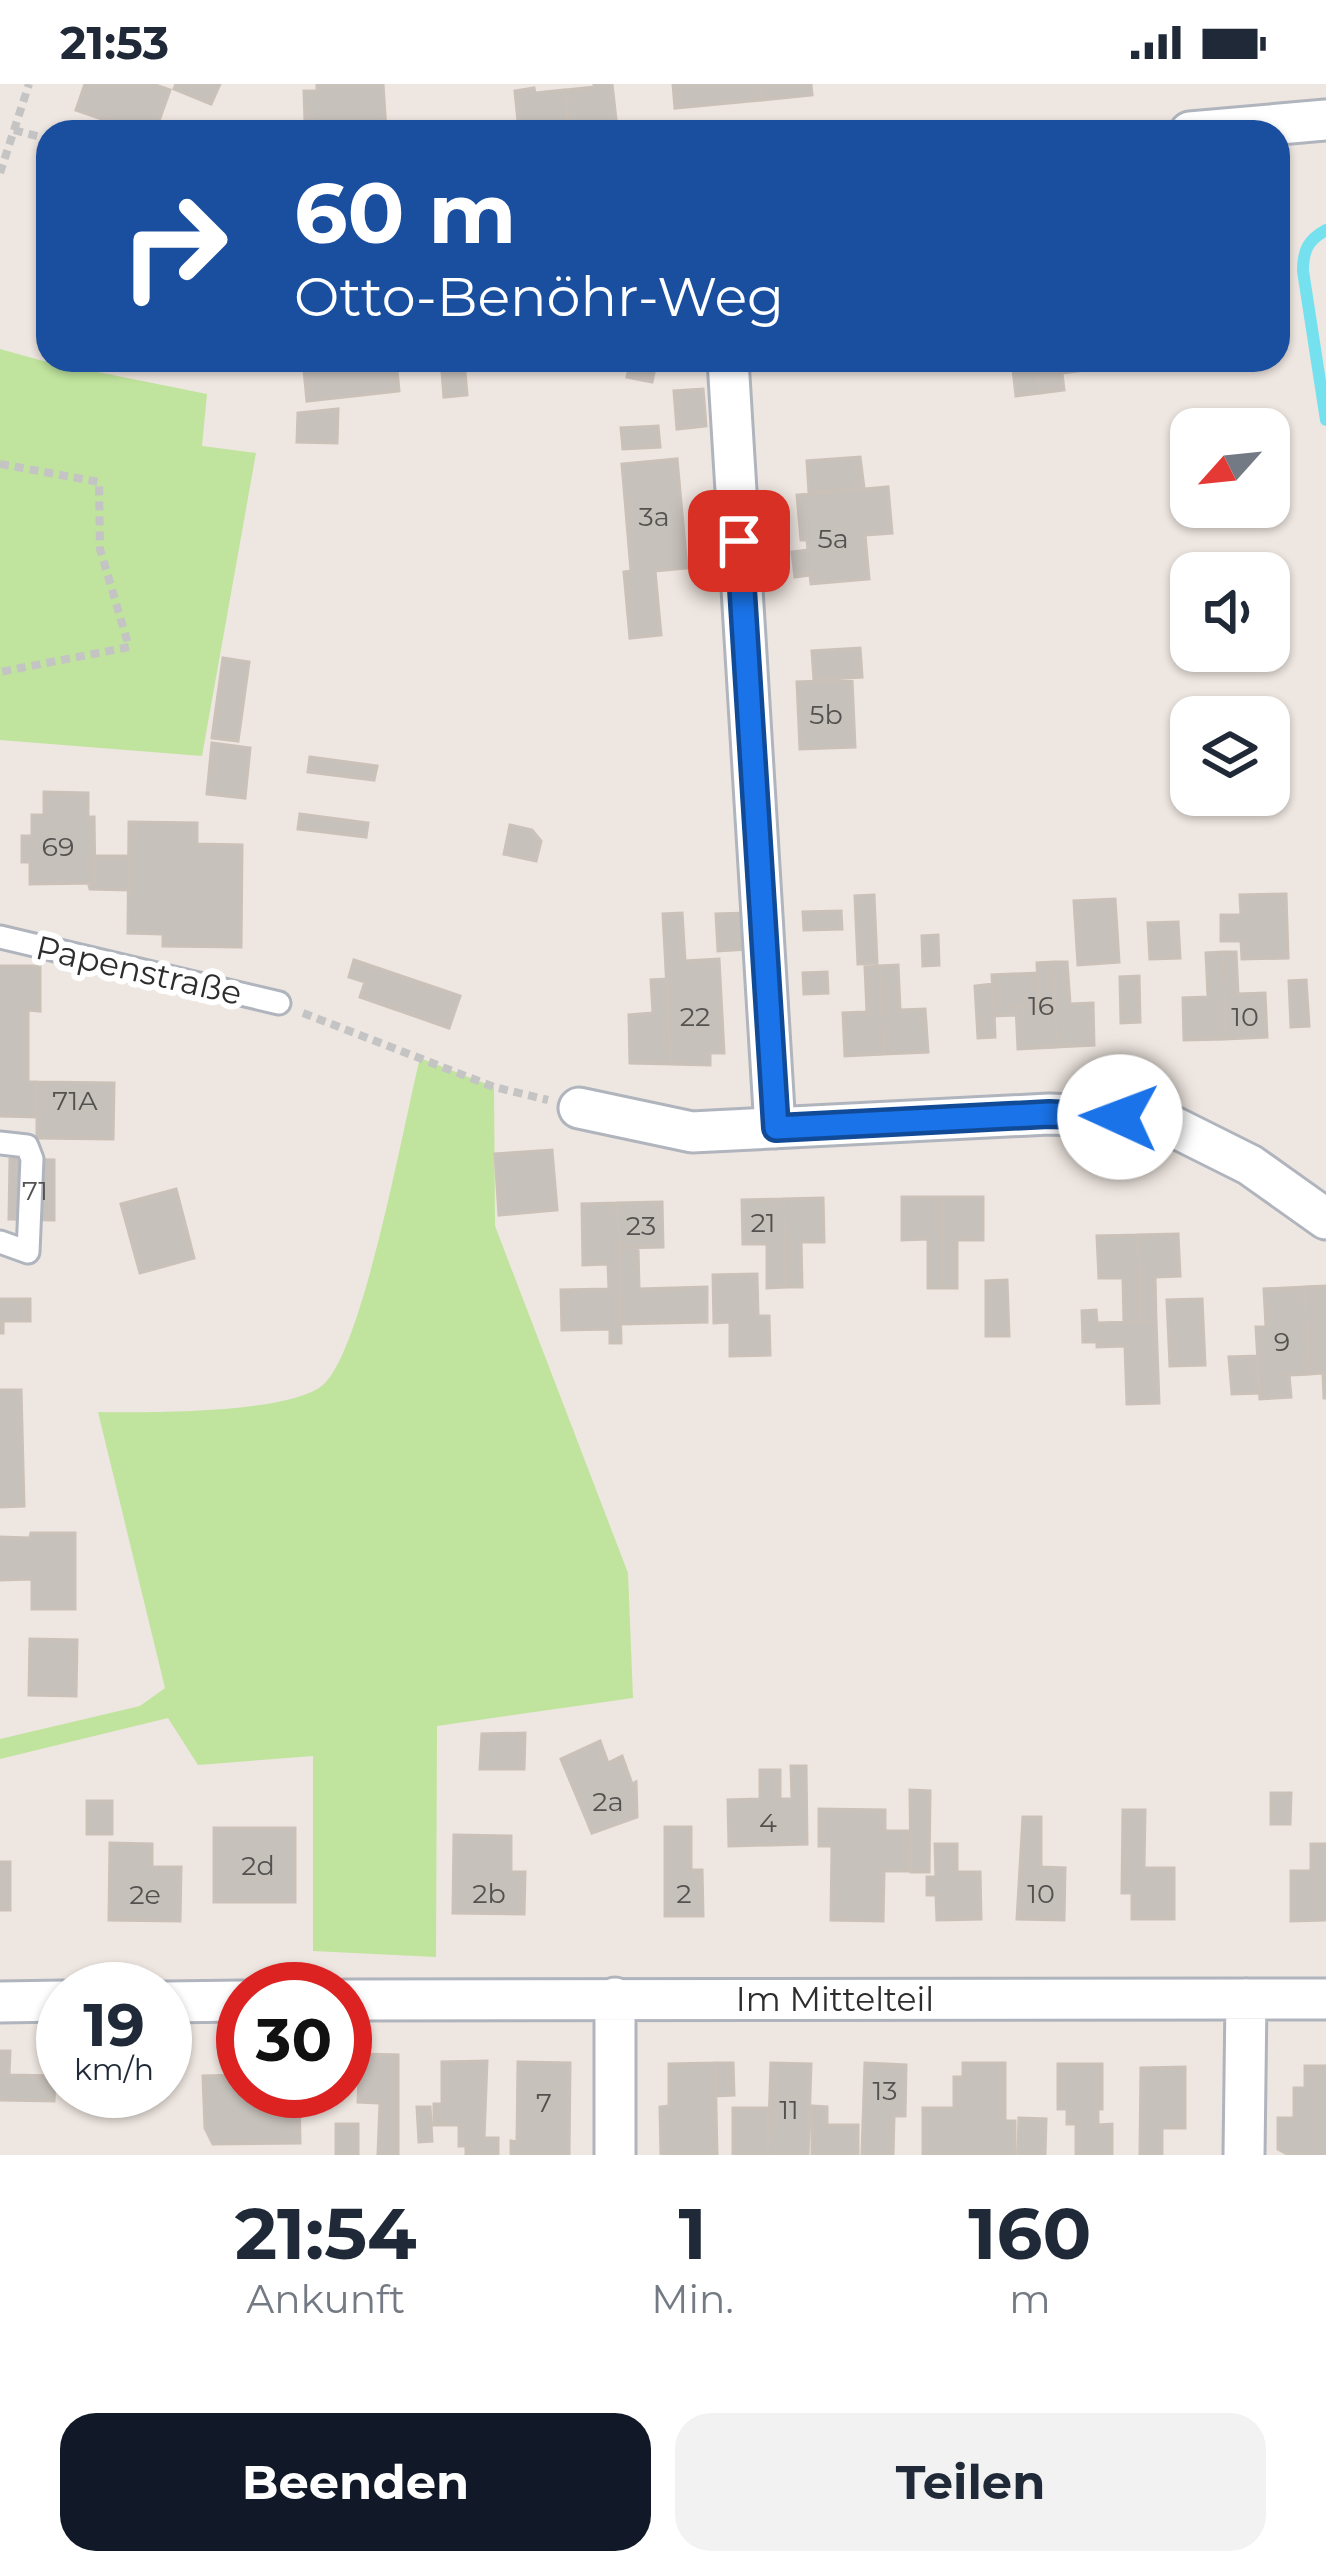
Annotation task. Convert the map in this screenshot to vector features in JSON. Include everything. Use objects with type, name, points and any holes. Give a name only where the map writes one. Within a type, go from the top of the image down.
[{"type":"street","points":[[1290,123],[1326,120]]},
{"type":"street","points":[[729,372],[776,1128]]},
{"type":"street","points":[[579,1108],[692,1132],[1049,1114],[1156,1118],[1250,1165],[1326,1219]]},
{"type":"street","points":[[615,1998],[615,2155]]},
{"type":"street","points":[[1244,2155],[1246,1999]]},
{"type":"street","name":"Im Mittelteil","points":[[372,2000],[1326,1999]]},
{"type":"street","points":[[0,2002],[36,2001]]},
{"type":"lane","name":"Papenstraße","points":[[0,937],[279,1004]]},
{"type":"lane","points":[[0,1143],[27,1146],[32,1159],[28,1252],[0,1242]]},
{"type":"path","points":[[0,173],[29,84]]},
{"type":"path","points":[[14,130],[36,136]]},
{"type":"path","points":[[0,464],[98,482],[100,549],[129,646],[0,672]]},
{"type":"path","points":[[279,1004],[522,1094]]},
{"type":"green space","points":[[0,349],[36,359],[36,372],[98,372],[207,394],[202,446],[256,453],[202,756],[0,740]]},
{"type":"green space","points":[[420,1058],[494,1087],[495,1226],[628,1573],[633,1698],[437,1726],[436,1957],[313,1951],[313,1756],[198,1765],[168,1718],[0,1759],[0,1739],[140,1706],[165,1688],[98,1412],[251,1406],[307,1394],[324,1384],[339,1362],[368,1281]]},
{"type":"building","points":[[85,84],[153,84],[170,90],[159,120],[105,120],[76,110]]},
{"type":"building","points":[[176,84],[220,84],[211,104],[174,89]]},
{"type":"building","points":[[317,84],[383,84],[385,120],[305,120],[304,91],[317,91]]},
{"type":"building","points":[[612,84],[616,120],[568,120],[565,90]]},
{"type":"building","points":[[673,84],[760,84],[762,100],[675,108]]},
{"type":"building","points":[[760,84],[811,84],[812,95],[762,100]]},
{"type":"building","points":[[565,90],[568,120],[518,120],[515,91]]},
{"type":"building","points":[[304,372],[397,372],[399,391],[307,401]]},
{"type":"building","points":[[442,372],[465,372],[467,395],[444,397]]},
{"type":"building","points":[[628,372],[654,372],[652,382],[627,377]]},
{"type":"building","points":[[1013,372],[1037,372],[1040,393],[1016,396]]},
{"type":"building","points":[[1037,372],[1070,372],[1062,373],[1064,390],[1040,393]]},
{"type":"building","points":[[703,389],[706,426],[677,429],[674,391]]},
{"type":"building","points":[[338,409],[337,443],[297,442],[298,413]]},
{"type":"building","points":[[658,426],[660,447],[623,449],[621,428]]},
{"type":"building","points":[[860,457],[864,488],[809,493],[807,461]]},
{"type":"building","points":[[677,459],[687,568],[655,571],[661,635],[630,638],[624,572],[631,571],[622,464]]},
{"type":"building","points":[[888,487],[892,533],[865,535],[869,579],[811,584],[810,575],[795,577],[792,552],[808,550],[807,540],[801,540],[797,495]]},
{"type":"building","points":[[860,648],[862,677],[814,680],[812,651]]},
{"type":"building","points":[[223,658],[249,662],[238,741],[212,738]]},
{"type":"building","points":[[852,680],[855,747],[800,749],[797,682]]},
{"type":"building","points":[[212,743],[250,748],[245,798],[207,794]]},
{"type":"building","points":[[310,757],[377,766],[374,780],[308,772]]},
{"type":"building","points":[[44,792],[88,793],[88,817],[94,817],[95,883],[30,884],[30,862],[22,862],[22,836],[32,836],[32,815],[44,815]]},
{"type":"building","points":[[300,814],[368,823],[366,837],[298,829]]},
{"type":"building","points":[[129,822],[197,823],[197,844],[242,845],[241,947],[163,946],[163,934],[128,933]]},
{"type":"building","points":[[510,825],[532,830],[541,841],[536,861],[504,854]]},
{"type":"building","points":[[93,856],[128,856],[129,890],[90,889],[95,883]]},
{"type":"building","points":[[1286,894],[1288,958],[1242,959],[1241,941],[1221,941],[1221,915],[1241,915],[1240,895]]},
{"type":"building","points":[[874,895],[877,963],[858,964],[855,896]]},
{"type":"building","points":[[1115,899],[1119,962],[1078,965],[1074,901]]},
{"type":"building","points":[[841,911],[842,929],[804,930],[803,912]]},
{"type":"building","points":[[682,913],[685,961],[719,959],[724,1053],[710,1053],[710,1065],[671,1064],[663,914]]},
{"type":"building","points":[[747,913],[748,949],[718,951],[716,914]]},
{"type":"building","points":[[1178,922],[1180,958],[1150,959],[1148,923]]},
{"type":"building","points":[[938,935],[939,965],[923,966],[922,936]]},
{"type":"building","points":[[1223,952],[1236,952],[1238,994],[1265,993],[1267,1037],[1226,1039]]},
{"type":"building","points":[[1223,952],[1226,1039],[1184,1040],[1183,998],[1208,997],[1206,953]]},
{"type":"building","points":[[354,960],[460,996],[449,1028],[360,997],[365,982],[349,977]]},
{"type":"building","points":[[1053,962],[1067,962],[1070,1004],[1093,1003],[1094,1045],[1057,1047]]},
{"type":"building","points":[[1053,962],[1057,1047],[1018,1049],[1016,1006],[1039,1005],[1037,963]]},
{"type":"building","points":[[898,965],[900,1010],[925,1009],[928,1052],[884,1054],[880,966]]},
{"type":"building","points":[[0,966],[40,966],[40,1011],[28,1010],[28,1082],[37,1082],[37,1117],[0,1116]]},
{"type":"building","points":[[880,966],[884,1054],[845,1056],[843,1013],[867,1012],[865,967]]},
{"type":"building","points":[[827,972],[828,993],[804,994],[803,973]]},
{"type":"building","points":[[1038,973],[1039,1005],[1016,1006],[1016,1015],[994,1016],[992,975]]},
{"type":"building","points":[[1139,976],[1140,1022],[1121,1023],[1120,977]]},
{"type":"building","points":[[667,979],[671,1064],[630,1063],[629,1015],[653,1013],[651,980]]},
{"type":"building","points":[[1306,980],[1309,1026],[1291,1027],[1289,981]]},
{"type":"building","points":[[993,984],[995,1037],[978,1038],[975,986]]},
{"type":"building","points":[[37,1082],[114,1083],[113,1139],[37,1138]]},
{"type":"building","points":[[552,1150],[557,1210],[499,1215],[495,1154]]},
{"type":"building","points":[[10,1159],[54,1160],[54,1220],[9,1219]]},
{"type":"building","points":[[176,1189],[194,1258],[140,1273],[121,1204]]},
{"type":"building","points":[[902,1197],[942,1197],[942,1288],[928,1288],[928,1239],[902,1240]]},
{"type":"building","points":[[942,1197],[983,1197],[983,1240],[957,1240],[957,1288],[942,1288]]},
{"type":"building","points":[[823,1198],[824,1242],[801,1242],[802,1287],[786,1287],[784,1199]]},
{"type":"building","points":[[784,1199],[786,1287],[767,1288],[767,1244],[743,1244],[742,1200]]},
{"type":"building","points":[[662,1202],[663,1247],[619,1248],[618,1203]]},
{"type":"building","points":[[618,1203],[621,1343],[610,1343],[610,1329],[562,1330],[561,1290],[609,1289],[608,1264],[583,1265],[582,1204]]},
{"type":"building","points":[[1178,1234],[1180,1276],[1155,1277],[1156,1321],[1140,1322],[1138,1235]]},
{"type":"building","points":[[1138,1235],[1140,1322],[1124,1322],[1123,1278],[1099,1278],[1097,1236]]},
{"type":"building","points":[[619,1248],[638,1248],[639,1289],[707,1287],[707,1322],[621,1324]]},
{"type":"building","points":[[757,1274],[758,1316],[769,1316],[770,1355],[730,1356],[730,1322],[714,1323],[713,1275]]},
{"type":"building","points":[[1007,1280],[1009,1336],[986,1336],[986,1281]]},
{"type":"building","points":[[1326,1286],[1324,1398],[1323,1373],[1310,1374],[1305,1287]]},
{"type":"building","points":[[1305,1287],[1310,1374],[1289,1375],[1291,1397],[1260,1399],[1256,1327],[1266,1327],[1264,1289]]},
{"type":"building","points":[[0,1299],[30,1299],[30,1321],[3,1321],[0,1333]]},
{"type":"building","points":[[1202,1299],[1205,1365],[1170,1366],[1167,1300]]},
{"type":"building","points":[[1096,1310],[1097,1323],[1156,1321],[1159,1403],[1127,1404],[1125,1346],[1097,1347],[1097,1342],[1083,1342],[1082,1311]]},
{"type":"building","points":[[1257,1356],[1259,1393],[1232,1394],[1229,1357]]},
{"type":"building","points":[[0,1390],[21,1390],[24,1506],[0,1507]]},
{"type":"building","points":[[31,1533],[75,1533],[75,1609],[32,1609],[32,1579],[0,1580],[0,1537],[30,1538]]},
{"type":"building","points":[[30,1639],[77,1640],[76,1696],[29,1695]]},
{"type":"building","points":[[525,1733],[524,1769],[480,1769],[482,1734]]},
{"type":"building","points":[[600,1741],[608,1763],[622,1756],[632,1784],[636,1782],[637,1817],[592,1833],[561,1759]]},
{"type":"building","points":[[791,1766],[806,1766],[807,1844],[729,1846],[728,1800],[760,1799],[760,1770],[780,1770],[780,1799],[792,1799]]},
{"type":"building","points":[[910,1790],[930,1791],[929,1872],[911,1872]]},
{"type":"building","points":[[1271,1793],[1291,1793],[1290,1824],[1271,1824]]},
{"type":"building","points":[[87,1801],[112,1801],[112,1834],[87,1834]]},
{"type":"building","points":[[819,1809],[885,1810],[885,1831],[909,1831],[908,1871],[884,1871],[883,1921],[831,1920],[832,1846],[819,1846]]},
{"type":"building","points":[[1123,1810],[1145,1810],[1144,1868],[1174,1868],[1174,1919],[1132,1919],[1132,1893],[1122,1893]]},
{"type":"building","points":[[1023,1817],[1041,1817],[1041,1867],[1065,1868],[1064,1920],[1017,1919]]},
{"type":"building","points":[[665,1827],[691,1827],[691,1870],[702,1870],[703,1916],[665,1916]]},
{"type":"building","points":[[214,1828],[295,1828],[295,1902],[214,1902]]},
{"type":"building","points":[[454,1835],[511,1836],[511,1872],[525,1872],[524,1914],[453,1913]]},
{"type":"building","points":[[110,1843],[152,1844],[152,1867],[181,1867],[180,1921],[109,1920]]},
{"type":"building","points":[[935,1844],[957,1844],[957,1872],[980,1872],[981,1919],[937,1920],[936,1895],[927,1895],[927,1877],[936,1877]]},
{"type":"building","points":[[1311,1844],[1326,1844],[1326,1920],[1291,1921],[1291,1871],[1311,1871]]},
{"type":"building","points":[[0,1862],[10,1862],[10,1910],[0,1910]]},
{"type":"building","points":[[0,2051],[10,2051],[9,2075],[36,2076],[36,2101],[0,2100]]},
{"type":"building","points":[[372,2054],[398,2055],[398,2155],[378,2155],[380,2103],[372,2103]]},
{"type":"building","points":[[487,2061],[484,2138],[498,2138],[498,2155],[466,2155],[466,2146],[459,2146],[459,2125],[434,2125],[434,2104],[442,2104],[442,2062]]},
{"type":"building","points":[[518,2062],[570,2063],[569,2155],[511,2155],[511,2141],[517,2142]]},
{"type":"building","points":[[715,2063],[717,2155],[661,2155],[660,2107],[669,2106],[669,2064]]},
{"type":"building","points":[[715,2063],[733,2063],[734,2095],[716,2096]]},
{"type":"building","points":[[771,2063],[811,2064],[808,2155],[768,2155]]},
{"type":"building","points":[[865,2063],[906,2065],[905,2116],[894,2116],[893,2155],[862,2155]]},
{"type":"building","points":[[963,2063],[1005,2063],[1005,2121],[1015,2121],[1015,2155],[923,2155],[923,2108],[954,2108],[954,2077],[963,2077]]},
{"type":"building","points":[[1058,2064],[1102,2064],[1098,2125],[1112,2124],[1112,2155],[1076,2155],[1076,2124],[1067,2124],[1067,2109],[1058,2109]]},
{"type":"building","points":[[1305,2066],[1326,2066],[1326,2155],[1289,2155],[1278,2149],[1278,2118],[1294,2118],[1294,2088],[1305,2088]]},
{"type":"building","points":[[1185,2067],[1185,2128],[1162,2128],[1162,2155],[1140,2155],[1141,2068]]},
{"type":"building","points":[[203,2076],[216,2076],[216,2118],[300,2118],[300,2143],[213,2144],[205,2128]]},
{"type":"building","points":[[812,2106],[827,2107],[827,2125],[858,2125],[858,2155],[812,2155]]},
{"type":"building","points":[[417,2107],[430,2107],[432,2141],[419,2142]]},
{"type":"building","points":[[733,2108],[767,2108],[767,2155],[733,2155]]},
{"type":"building","points":[[1019,2118],[1046,2119],[1045,2155],[1018,2155]]},
{"type":"building","points":[[336,2124],[358,2124],[358,2155],[336,2155]]},
{"type":"waterway","points":[[1326,230],[1308,246],[1303,271],[1326,420]]},
{"type":"route","points":[[739,541],[776,1128],[1049,1114],[1120,1117]]}]
